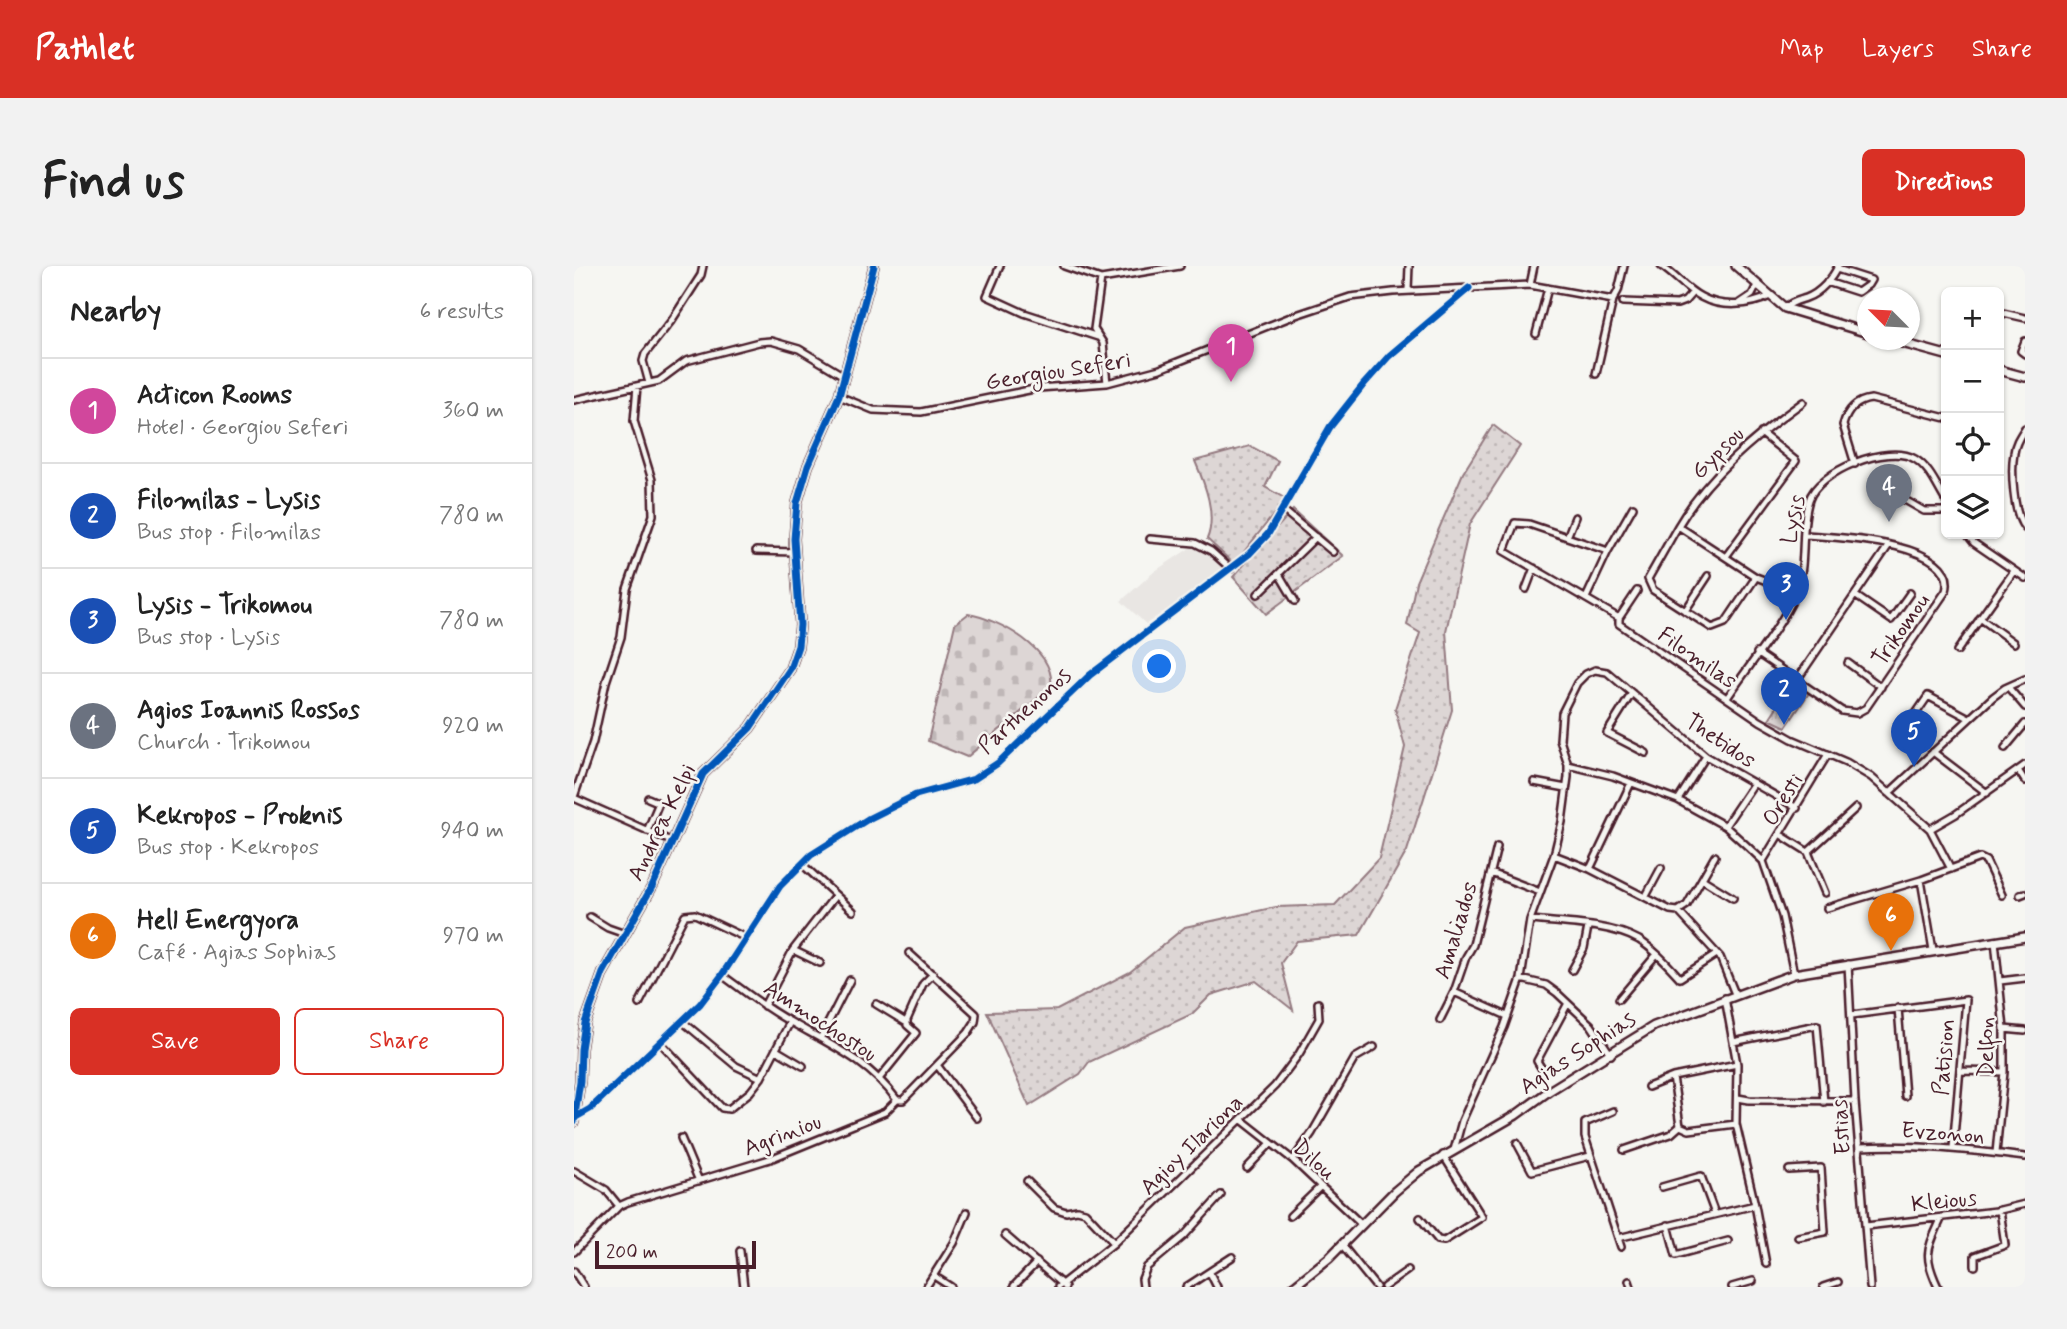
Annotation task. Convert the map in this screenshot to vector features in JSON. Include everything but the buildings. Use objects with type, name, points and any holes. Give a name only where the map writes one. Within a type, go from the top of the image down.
[{"type":"street","points":[[649,383],[643,361],[645,354],[696,284],[704,266]]},
{"type":"street","name":"Andrea Kelpi","points":[[575,1120],[585,1023],[603,973],[653,885],[703,774],[750,728],[790,668],[798,646],[800,625],[795,517],[801,485],[839,396],[874,266]]},
{"type":"street","points":[[1000,266],[987,296],[1024,313],[1098,337]]},
{"type":"street","points":[[1064,266],[1101,278],[1180,266]]},
{"type":"street","points":[[1408,290],[1409,266]]},
{"type":"street","points":[[1530,285],[1535,266]]},
{"type":"street","points":[[1596,374],[1613,300],[1618,292],[1624,266]]},
{"type":"street","points":[[1661,266],[1693,292],[1713,302],[1751,304],[1770,296]]},
{"type":"street","points":[[1737,266],[1785,308],[1857,330]]},
{"type":"street","points":[[1785,308],[1793,302],[1808,298],[1827,282],[1838,267],[1871,280],[1858,292],[1827,282]]},
{"type":"street","points":[[1101,278],[1094,323],[1102,343],[1107,383]]},
{"type":"street","name":"Georgiou Seferi","points":[[839,396],[873,410],[921,412],[1040,388],[1107,383],[1160,369],[1293,316],[1350,297],[1408,290],[1530,285],[1613,300]]},
{"type":"street","points":[[1737,304],[1749,298],[1758,285]]},
{"type":"street","name":"Parthenonos","points":[[575,1120],[590,1109],[700,1004],[780,886],[811,855],[868,819],[916,795],[974,779],[998,763],[1090,676],[1231,569],[1268,534],[1330,428],[1364,384],[1389,356],[1469,288]]},
{"type":"street","points":[[1536,334],[1548,288]]},
{"type":"street","points":[[1623,302],[1677,304],[1685,301],[1693,292]]},
{"type":"street","points":[[2004,313],[2025,318]]},
{"type":"street","points":[[574,400],[659,381],[686,361],[700,355],[758,342],[771,341],[799,349],[844,376]]},
{"type":"street","points":[[2025,341],[2021,351],[2025,354]]},
{"type":"street","points":[[1920,348],[1941,354]]},
{"type":"street","points":[[2004,371],[2025,377]]},
{"type":"street","points":[[637,386],[634,421],[652,480],[653,515],[626,589],[621,637],[606,682],[593,742],[574,798],[673,842]]},
{"type":"street","points":[[1855,464],[1843,425],[1857,403],[1871,399],[1941,417]]},
{"type":"street","points":[[1761,433],[1803,402]]},
{"type":"street","points":[[2025,428],[2017,442],[2013,461],[2017,514],[2025,528]]},
{"type":"street","name":"Gypsou","points":[[1685,611],[1653,590],[1648,583],[1649,575],[1689,507],[1714,477],[1761,433],[1796,461],[1727,555]]},
{"type":"street","name":"Lysis","points":[[1727,698],[1796,592],[1809,501],[1814,489],[1823,480],[1855,464],[1891,453],[1909,456],[1924,467],[1941,493]]},
{"type":"street","points":[[1891,492],[1924,512],[1941,511]]},
{"type":"street","points":[[1586,598],[1633,507]]},
{"type":"street","points":[[1283,510],[1333,552]]},
{"type":"street","points":[[1575,516],[1567,537],[1608,551]]},
{"type":"street","name":"Filomilas","points":[[1567,537],[1529,524],[1515,523],[1504,551],[1619,618],[1619,624],[1781,734],[1861,771],[1930,829]]},
{"type":"street","points":[[1678,526],[1727,555],[1756,577],[1796,592]]},
{"type":"street","name":"Trikomou","points":[[1757,653],[1842,711],[1850,713],[1863,710],[1944,596],[1948,583],[1944,571],[1929,559],[1911,551],[1889,545],[1804,535]]},
{"type":"street","points":[[1258,594],[1316,537]]},
{"type":"street","points":[[1150,539],[1195,543],[1210,551],[1231,569]]},
{"type":"street","points":[[1972,539],[2025,578]]},
{"type":"street","points":[[1797,680],[1889,545]]},
{"type":"street","points":[[756,551],[795,552]]},
{"type":"street","points":[[1525,589],[1534,568]]},
{"type":"street","points":[[1957,651],[2014,571]]},
{"type":"street","points":[[1279,574],[1294,601]]},
{"type":"street","points":[[1708,576],[1685,611],[1707,626],[1718,627],[1737,609],[1756,577]]},
{"type":"street","points":[[1619,618],[1637,591]]},
{"type":"street","points":[[1856,596],[1891,620],[1910,593]]},
{"type":"street","points":[[1980,618],[2014,643]]},
{"type":"street","name":"Trikomou","points":[[1848,663],[1881,687]]},
{"type":"street","name":"Thetidos","points":[[1568,765],[1561,747],[1561,720],[1568,698],[1583,676],[1595,670],[1604,671],[1706,756],[1797,808]]},
{"type":"street","points":[[1889,793],[1969,718],[2008,687],[2025,679]]},
{"type":"street","points":[[2008,687],[2025,707]]},
{"type":"street","points":[[1632,693],[1606,733],[1646,753]]},
{"type":"street","points":[[1904,730],[1928,696],[1969,718]]},
{"type":"street","points":[[2006,748],[2025,724]]},
{"type":"street","points":[[1933,752],[1987,793]]},
{"type":"street","name":"Oresti","points":[[1763,861],[1828,754]]},
{"type":"street","points":[[1678,800],[1706,756]]},
{"type":"street","points":[[1454,1150],[1462,1121],[1521,978],[1530,920],[1554,855],[1562,822],[1568,765],[1678,800],[1725,826],[1763,861],[1782,916],[1794,974]]},
{"type":"street","points":[[1951,869],[1930,829],[2025,765]]},
{"type":"street","points":[[2018,770],[2025,781]]},
{"type":"street","points":[[1534,782],[1566,788]]},
{"type":"street","points":[[1590,869],[1631,783]]},
{"type":"street","points":[[1725,826],[1754,783]]},
{"type":"street","points":[[646,831],[658,806],[648,797]]},
{"type":"street","points":[[1808,852],[1856,808]]},
{"type":"street","points":[[1781,835],[1808,852],[1825,893]]},
{"type":"street","name":"Amaliados","points":[[1440,1020],[1454,992],[1465,957],[1473,945],[1497,847]]},
{"type":"street","points":[[1554,855],[1678,911],[1717,954],[1735,994]]},
{"type":"street","points":[[1678,911],[1687,905],[1715,856]]},
{"type":"street","points":[[1827,908],[1921,880],[1982,858],[2002,895]]},
{"type":"street","points":[[802,864],[853,911]]},
{"type":"street","points":[[1646,896],[1661,868]]},
{"type":"street","points":[[1491,873],[1540,892]]},
{"type":"street","points":[[1702,879],[1734,898]]},
{"type":"street","points":[[1921,880],[1933,950]]},
{"type":"street","points":[[764,1006],[793,950],[835,895]]},
{"type":"street","points":[[639,1004],[685,915],[695,914],[746,937]]},
{"type":"street","points":[[590,917],[625,934]]},
{"type":"street","points":[[1530,920],[1588,927],[1629,936],[1657,954],[1680,978],[1717,954]]},
{"type":"street","points":[[1572,970],[1584,948],[1588,927]]},
{"type":"street","name":"Agias Sophias","points":[[1293,1287],[1342,1245],[1406,1181],[1443,1155],[1516,1115],[1549,1091],[1654,1026],[1794,974],[2025,937]]},
{"type":"street","name":"Delfon","points":[[1995,941],[2004,1029],[2004,1072],[1996,1153]]},
{"type":"street","points":[[793,950],[820,963]]},
{"type":"street","points":[[907,1023],[923,984],[933,974],[909,953]]},
{"type":"street","points":[[1619,999],[1657,954]]},
{"type":"street","name":"Estias","points":[[1848,964],[1855,1101],[1870,1287]]},
{"type":"street","name":"Agriniou","points":[[574,1252],[618,1206],[643,1196],[770,1159],[885,1112],[897,1100],[903,1100],[968,1033],[975,1022],[976,1014],[933,974]]},
{"type":"street","name":"Ammochostou","points":[[722,975],[764,1006],[865,1065],[897,1100]]},
{"type":"street","points":[[1521,978],[1546,985],[1557,993],[1591,1025],[1611,1055]]},
{"type":"street","points":[[2000,981],[2025,978]]},
{"type":"street","points":[[821,1037],[850,980]]},
{"type":"street","points":[[1454,992],[1507,1016]]},
{"type":"street","points":[[1725,998],[1737,1064],[1736,1124],[1766,1264]]},
{"type":"street","name":"Patision","points":[[1852,1015],[1966,1000],[1953,1148]]},
{"type":"street","name":"Agioy Ilariona","points":[[1061,1286],[1114,1243],[1275,1086],[1299,1054],[1319,1019],[1318,1003]]},
{"type":"street","points":[[876,1004],[907,1023],[916,1033],[879,1079]]},
{"type":"street","points":[[1542,1069],[1537,1061],[1567,1005]]},
{"type":"street","points":[[1898,1008],[1905,1096]]},
{"type":"street","points":[[682,1021],[736,1066],[761,1078]]},
{"type":"street","points":[[660,1042],[722,1108],[729,1109],[750,1092],[761,1078],[790,1022]]},
{"type":"street","points":[[1733,1042],[1817,1025],[1824,1102]]},
{"type":"street","points":[[2004,1029],[2025,1031]]},
{"type":"street","points":[[1293,1160],[1312,1133],[1355,1058],[1374,1047]]},
{"type":"street","points":[[776,1049],[803,1066]]},
{"type":"street","points":[[1648,1087],[1673,1077],[1737,1064]]},
{"type":"street","points":[[937,1065],[976,1118]]},
{"type":"street","points":[[1960,1071],[2004,1072]]},
{"type":"street","points":[[1673,1077],[1680,1126]]},
{"type":"street","points":[[1738,1098],[1855,1101]]},
{"type":"street","points":[[1613,1111],[1586,1124],[1585,1137],[1621,1247]]},
{"type":"street","name":"Dilou","points":[[1242,1121],[1293,1160],[1362,1225]]},
{"type":"street","points":[[1680,1126],[1689,1130],[1736,1124]]},
{"type":"street","points":[[1624,1150],[1671,1134],[1680,1126]]},
{"type":"street","points":[[681,1138],[699,1181]]},
{"type":"street","points":[[1248,1168],[1271,1143]]},
{"type":"street","points":[[1517,1143],[1531,1171],[1590,1156]]},
{"type":"street","name":"Evzonon","points":[[1859,1147],[1889,1145],[1953,1148],[2025,1157]]},
{"type":"street","points":[[1420,1218],[1438,1240],[1444,1241],[1482,1217],[1443,1155]]},
{"type":"street","points":[[1789,1170],[1821,1168],[1825,1232],[1798,1237]]},
{"type":"street","points":[[574,1171],[606,1190],[618,1206]]},
{"type":"street","points":[[1662,1186],[1701,1176],[1715,1214]]},
{"type":"street","points":[[1027,1181],[1061,1212],[1085,1212],[1114,1243]]},
{"type":"street","points":[[1290,1216],[1320,1187]]},
{"type":"street","points":[[1143,1287],[1142,1279],[1147,1268],[1184,1236],[1222,1195]]},
{"type":"street","name":"Kleious","points":[[1866,1226],[2000,1210],[2025,1204]]},
{"type":"street","points":[[1618,1238],[1755,1205]]},
{"type":"street","points":[[1975,1266],[1975,1256],[2005,1245],[2000,1210]]},
{"type":"street","points":[[926,1287],[954,1243],[967,1212]]},
{"type":"street","points":[[1938,1287],[1930,1271],[1927,1256],[1942,1217]]},
{"type":"street","points":[[1668,1225],[1675,1255],[1728,1241]]},
{"type":"street","points":[[1005,1235],[1061,1286]]},
{"type":"street","points":[[1342,1245],[1376,1287]]},
{"type":"street","points":[[740,1251],[744,1287]]},
{"type":"street","points":[[1186,1287],[1232,1257]]},
{"type":"street","points":[[1014,1286],[1037,1262]]},
{"type":"street","points":[[1384,1287],[1408,1270]]},
{"type":"street","points":[[574,1271],[584,1287]]},
{"type":"street","points":[[1210,1273],[1217,1287]]},
{"type":"street","points":[[934,1276],[951,1287]]},
{"type":"street","points":[[1732,1287],[1753,1281]]},
{"type":"street","points":[[1823,1287],[1838,1282]]},
{"type":"shaded area","points":[[1193,546],[1212,555],[1224,571],[1146,624],[1121,601],[1155,571]]},
{"type":"green space","points":[[1493,425],[1520,446],[1470,524],[1446,631],[1452,710],[1407,851],[1359,935],[1297,941],[1281,963],[1293,1010],[1256,981],[1211,995],[1192,1014],[1089,1062],[1080,1074],[1029,1106],[987,1012],[1057,1010],[1130,972],[1185,927],[1276,907],[1335,905],[1379,858],[1405,747],[1395,709],[1420,633],[1407,625],[1416,582],[1463,473]]},
{"type":"green space","points":[[1250,446],[1278,461],[1265,487],[1286,499],[1234,564],[1207,539],[1210,510],[1206,489],[1195,461]]},
{"type":"green space","points":[[1293,510],[1343,556],[1266,614],[1233,577]]},
{"type":"green space","points":[[968,614],[995,622],[1023,638],[1045,661],[1050,673],[1051,687],[967,757],[928,741],[955,624]]},
{"type":"green space","points":[[1793,682],[1809,693],[1786,727],[1769,719]]},
{"type":"cycle path","points":[[574,1122],[585,1023],[603,973],[653,885],[703,774],[750,728],[790,669],[798,646],[800,625],[794,539],[797,503],[808,466],[839,396],[874,266]]},
{"type":"cycle path","points":[[576,1117],[590,1109],[700,1004],[780,886],[811,855],[868,819],[916,795],[974,779],[998,763],[1090,675],[1249,554],[1268,534],[1330,427],[1364,384],[1389,356],[1469,288]]},
{"type":"place","name":"Acticon Rooms","points":[[1231,382]]},
{"type":"place","name":"Agios Ioannis Rossos","points":[[1889,522]]},
{"type":"place","name":"Lysis - Trikomou","points":[[1786,620]]},
{"type":"place","name":"Filomilas - Lysis","points":[[1784,725]]},
{"type":"place","name":"Kekropos - Proknis","points":[[1914,767]]},
{"type":"place","name":"Hell Energyora","points":[[1891,951]]}]
